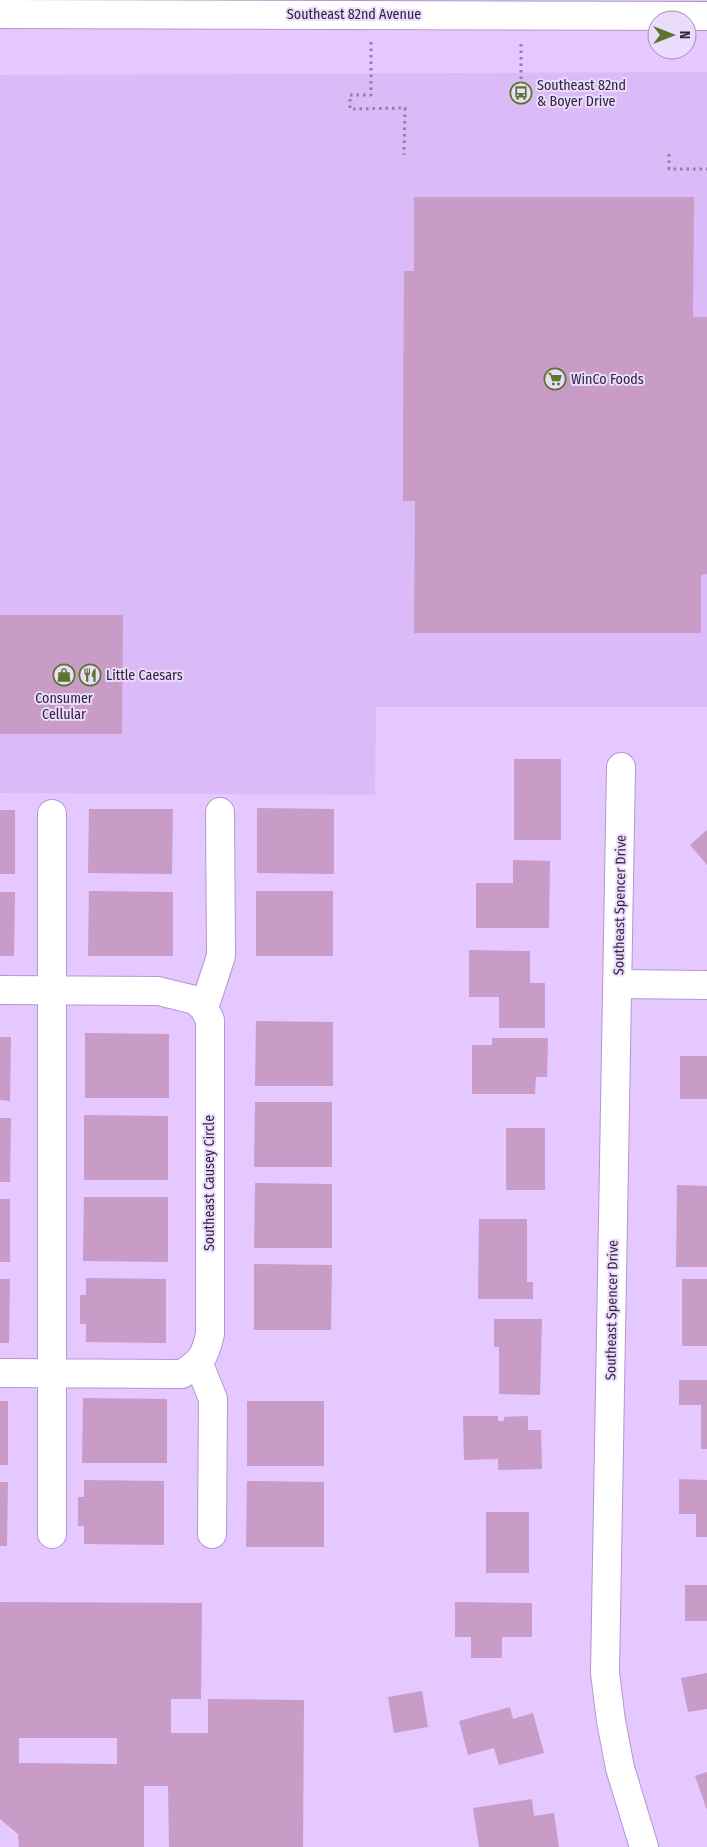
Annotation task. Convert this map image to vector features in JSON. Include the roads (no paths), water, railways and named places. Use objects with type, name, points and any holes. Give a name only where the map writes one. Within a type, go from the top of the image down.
[{"type":"street","name":"Southeast 82nd Avenue","points":[[0,14],[371,14],[489,7],[521,15],[707,16]]},
{"type":"street","name":"Southeast Spencer Drive","points":[[621,767],[606,1673],[611,1721],[620,1768],[644,1847]]},
{"type":"street","points":[[0,990],[158,991],[195,1000],[204,1008],[221,956],[220,812]]},
{"type":"street","points":[[52,814],[52,1534]]},
{"type":"street","points":[[618,984],[707,985]]},
{"type":"street","name":"Southeast Causey Circle","points":[[199,1364],[207,1350],[210,1334],[210,1020],[204,1008]]},
{"type":"street","points":[[0,1373],[182,1374],[199,1364],[213,1399],[212,1534]]},
{"type":"place","name":"Southeast 82nd & Boyer Drive","points":[[521,93]]},
{"type":"place","name":"WinCo Foods","points":[[555,379]]},
{"type":"place","name":"Consumer Cellular","points":[[64,675]]},
{"type":"place","name":"Little Caesars","points":[[90,675]]}]
